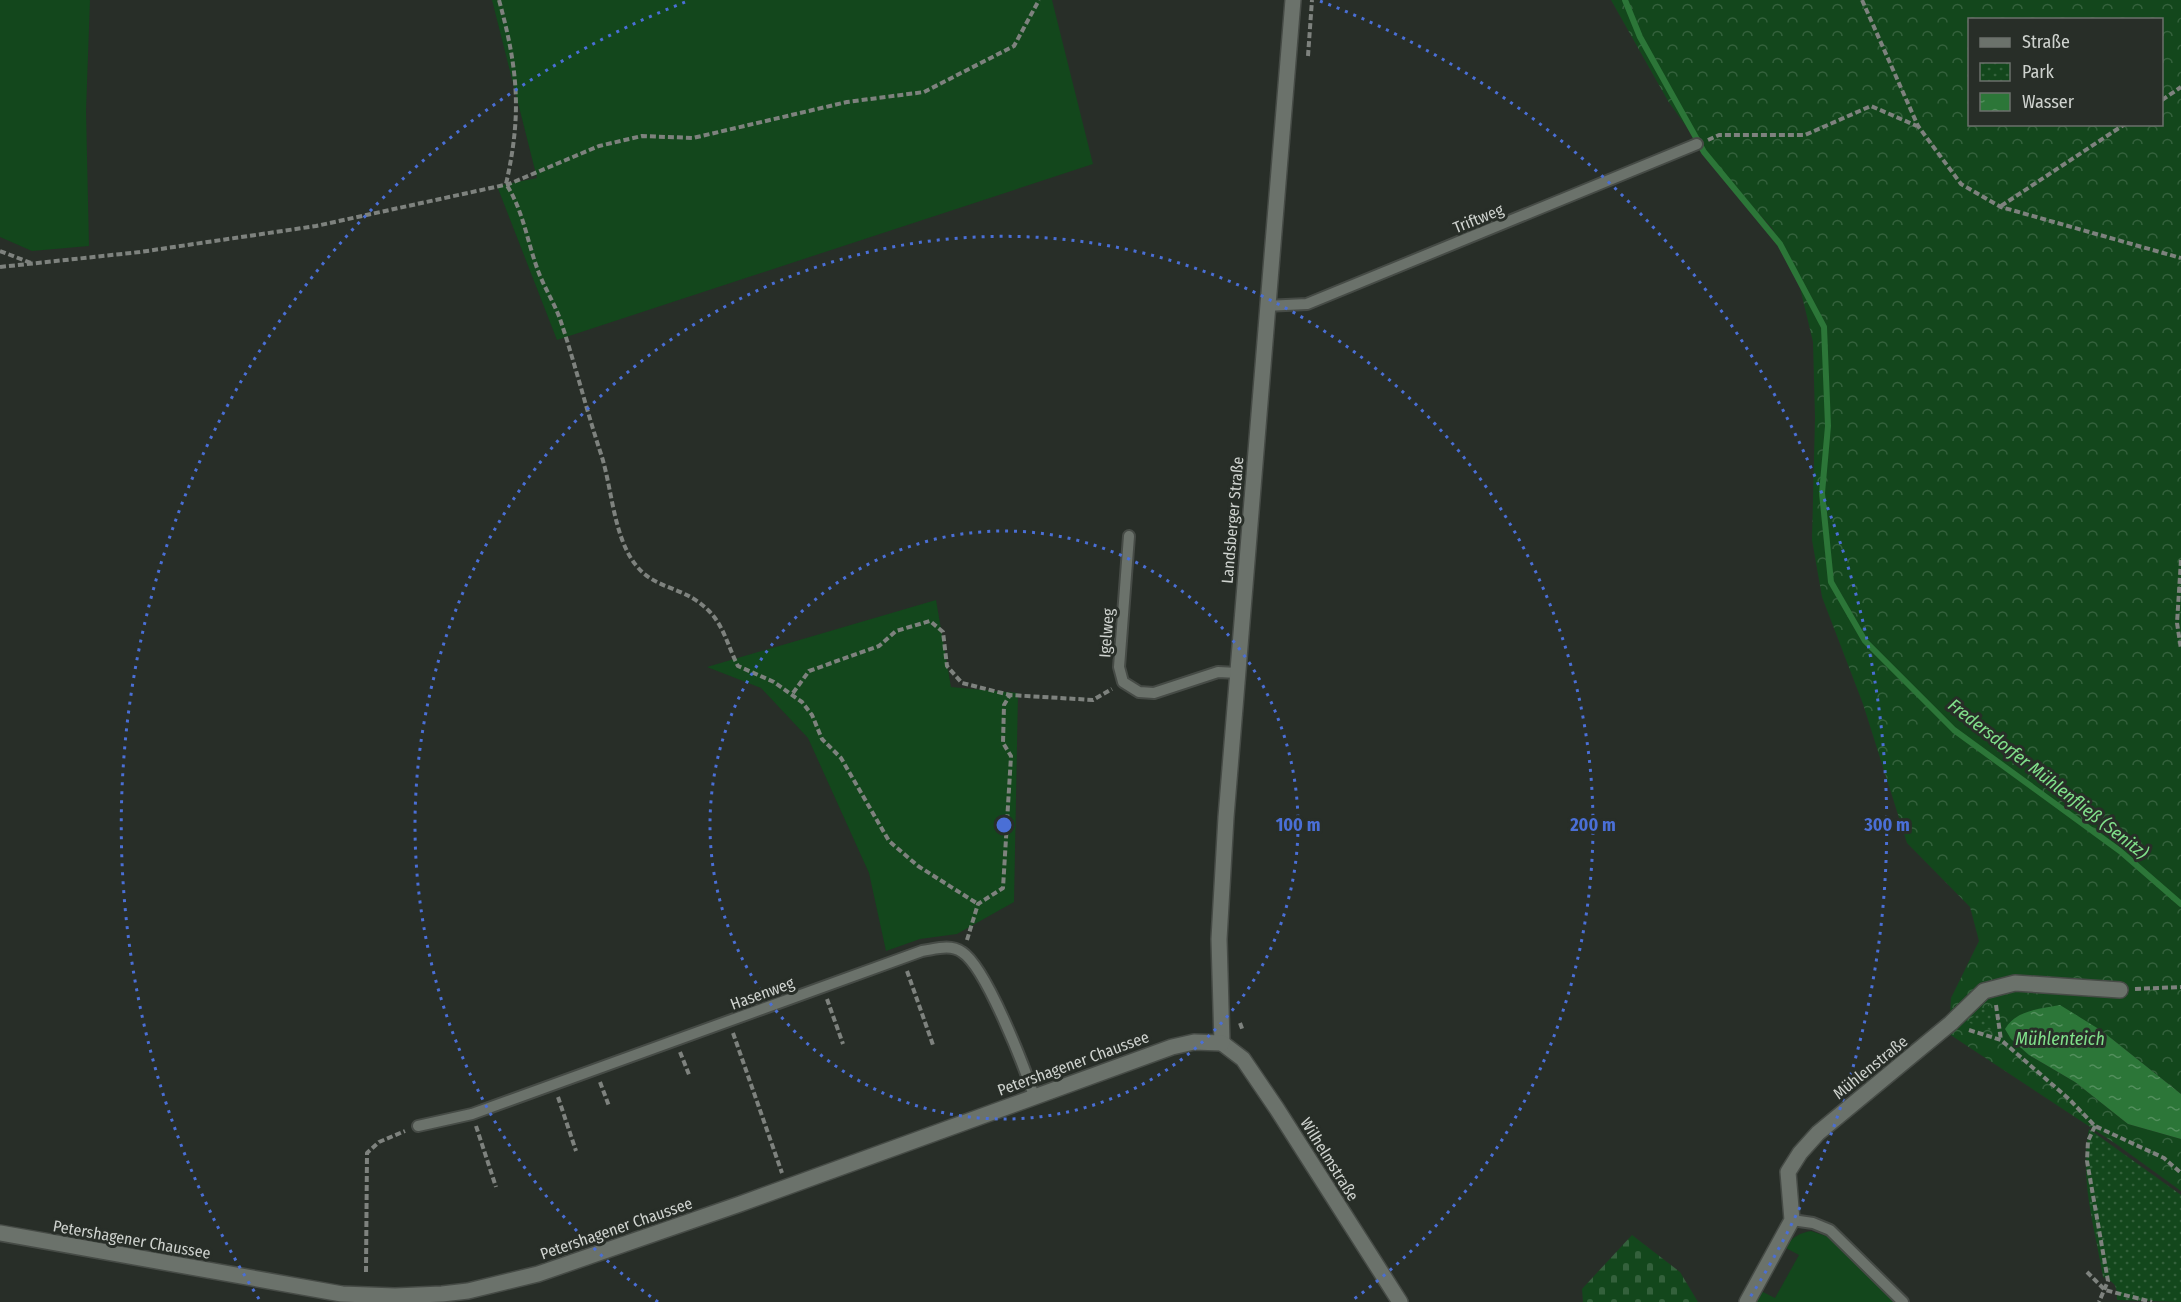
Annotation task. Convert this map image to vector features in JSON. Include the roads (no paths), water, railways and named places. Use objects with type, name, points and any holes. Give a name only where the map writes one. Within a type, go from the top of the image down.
[{"type":"street","name":"Landsberger Straße","points":[[1222,1043],[1219,939],[1238,673],[1293,0]]},
{"type":"street","name":"Mühlenstraße","points":[[1792,1220],[1788,1172],[1800,1153],[1818,1133],[1951,1023],[1984,991],[2015,983],[2120,990]]},
{"type":"street","name":"Petershagener Chaussee","points":[[0,1233],[342,1294],[395,1296],[468,1291],[538,1274],[787,1187],[1172,1047],[1194,1042],[1222,1043]]},
{"type":"street","name":"Wilhelmstraße","points":[[1222,1043],[1243,1059],[1400,1302]]},
{"type":"street","points":[[1747,1302],[1792,1220]]},
{"type":"lane","name":"Triftweg","points":[[1267,306],[1307,304],[1699,143]]},
{"type":"lane","name":"Igelweg","points":[[1129,536],[1119,667],[1123,682],[1139,692],[1154,693],[1218,672],[1238,673]]},
{"type":"lane","name":"Hasenweg","points":[[418,1126],[472,1114],[922,951],[951,947],[964,952],[980,972],[1034,1096]]},
{"type":"lane","points":[[1792,1220],[1813,1223],[1830,1230],[1903,1302]]},
{"type":"water","name":"Mühlenteich","points":[[2060,1005],[2102,1031],[2181,1094],[2181,1139],[2128,1124],[2075,1082],[2029,1055],[2011,1039],[2005,1029],[2022,1014]]},
{"type":"waterway","name":"Fredersdorfer Mühlenfließ (Senitz)","points":[[1625,0],[1640,37],[1704,152],[1780,244],[1824,327],[1828,426],[1822,493],[1831,582],[1865,641],[1954,730],[2120,851],[2181,904]]}]
